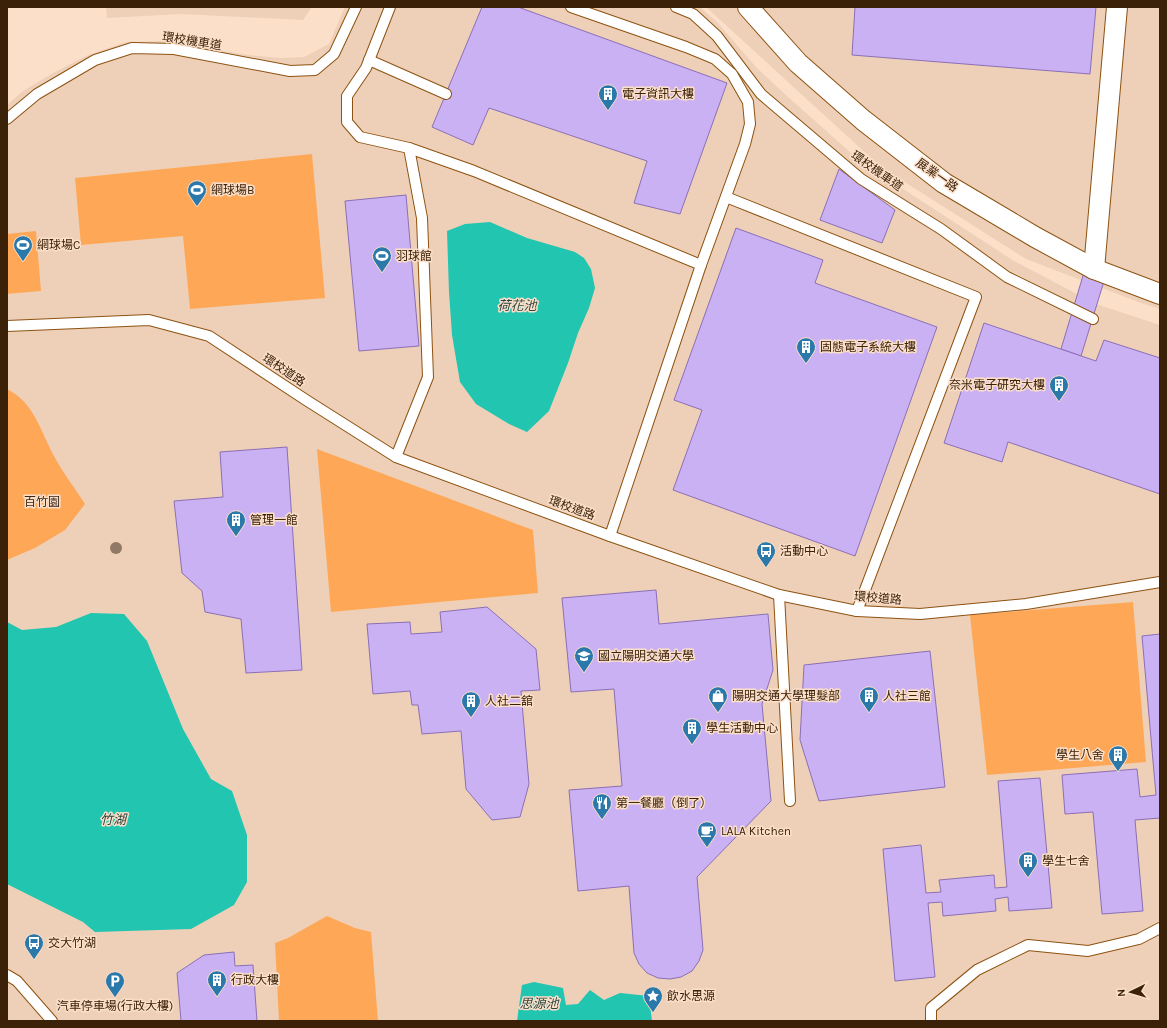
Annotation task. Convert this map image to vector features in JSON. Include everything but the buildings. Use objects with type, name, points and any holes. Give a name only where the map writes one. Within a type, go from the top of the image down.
[{"type":"street","name":"展業一路","points":[[748,7],[798,63],[863,120],[944,182],[1035,237],[1094,269],[1160,294]]},
{"type":"street","points":[[1094,269],[1117,7]]},
{"type":"lane","name":"環校機車道","points":[[7,119],[37,94],[95,60],[132,48],[174,49],[290,72],[315,70],[334,54],[356,7]]},
{"type":"lane","points":[[390,7],[366,68],[347,96],[347,122],[360,137],[409,148],[474,171],[701,265]]},
{"type":"lane","points":[[571,7],[686,47],[715,59],[732,74],[748,102],[750,124],[745,144],[701,265],[610,536]]},
{"type":"lane","name":"環校機車道","points":[[676,7],[693,14],[717,36],[761,94],[861,179],[941,229],[1007,277],[1093,319]]},
{"type":"lane","points":[[369,60],[446,94]]},
{"type":"lane","points":[[396,457],[428,377],[422,218],[409,148]]},
{"type":"lane","points":[[726,197],[976,297],[858,611]]},
{"type":"lane","name":"環校道路","points":[[7,326],[149,320],[209,336],[396,457],[610,536],[779,595],[858,611],[920,614],[988,608],[1061,599],[1160,582]]},
{"type":"lane","points":[[779,595],[790,801]]},
{"type":"lane","points":[[931,1021],[931,1008],[977,970],[1028,945],[1088,951],[1139,939],[1160,928]]},
{"type":"lane","points":[[7,975],[17,981],[52,1021]]},
{"type":"shaded area","points":[[106,7],[312,7],[303,20],[181,14],[107,18]]},
{"type":"shaded area","name":"國立陽明交通大學","points":[[345,7],[700,7],[717,22],[756,67],[860,161],[1014,261],[1096,304],[1160,325],[1160,1021],[7,1021],[7,105],[23,91],[53,73],[88,55],[126,42],[162,41],[249,55],[281,58],[304,57],[329,44]]},
{"type":"shaded area","points":[[706,7],[1160,7],[1160,309],[1026,259],[881,167]]},
{"type":"green space","name":"網球場B","points":[[312,154],[325,298],[190,309],[183,236],[81,245],[75,178]]},
{"type":"green space","name":"網球場C","points":[[36,231],[41,291],[7,294],[7,234]]},
{"type":"green space","name":"百竹園","points":[[7,389],[24,402],[36,418],[49,447],[85,504],[65,530],[35,548],[7,560]]},
{"type":"green space","points":[[317,449],[533,530],[538,593],[331,612]]},
{"type":"green space","points":[[1133,602],[1146,762],[987,775],[970,615]]},
{"type":"green space","points":[[327,916],[355,928],[371,932],[378,1021],[279,1021],[275,943],[288,938]]},
{"type":"water","name":"荷花池","points":[[490,222],[527,238],[575,252],[584,258],[591,269],[595,288],[589,308],[578,333],[549,411],[527,432],[509,424],[476,404],[460,382],[452,335],[447,231],[465,224]]},
{"type":"water","name":"竹湖","points":[[91,613],[124,614],[147,641],[183,729],[211,779],[232,791],[247,835],[247,882],[234,905],[191,929],[95,932],[83,922],[7,884],[7,622],[22,630],[56,627]]},
{"type":"water","name":"思源池","points":[[534,982],[563,988],[566,1005],[578,1004],[590,990],[604,1000],[620,993],[649,996],[652,1021],[517,1021],[522,985]]},
{"type":"place","name":"電子資訊大樓","points":[[608,111]]},
{"type":"place","name":"網球場B","points":[[197,207]]},
{"type":"place","name":"網球場C","points":[[23,262]]},
{"type":"place","name":"羽球館","points":[[382,273]]},
{"type":"place","name":"固態電子系統大樓","points":[[806,364]]},
{"type":"place","name":"奈米電子研究大樓","points":[[1059,402]]},
{"type":"place","name":"管理一館","points":[[236,537]]},
{"type":"place","name":"活動中心","points":[[766,568]]},
{"type":"place","name":"國立陽明交通大學","points":[[584,673]]},
{"type":"place","name":"陽明交通大學理髮部","points":[[718,713]]},
{"type":"place","name":"人社三館","points":[[869,713]]},
{"type":"place","name":"人社二舘","points":[[471,718]]},
{"type":"place","name":"學生活動中心","points":[[692,745]]},
{"type":"place","name":"學生八舍","points":[[1118,772]]},
{"type":"place","name":"第一餐廳（倒了）","points":[[602,820]]},
{"type":"place","name":"LALA Kitchen","points":[[707,848]]},
{"type":"place","name":"學生七舍","points":[[1028,878]]},
{"type":"place","name":"交大竹湖","points":[[34,960]]},
{"type":"place","name":"行政大樓","points":[[217,997]]},
{"type":"place","name":"汽車停車場(行政大樓)","points":[[115,998]]},
{"type":"place","name":"飲水思源","points":[[653,1013]]}]
